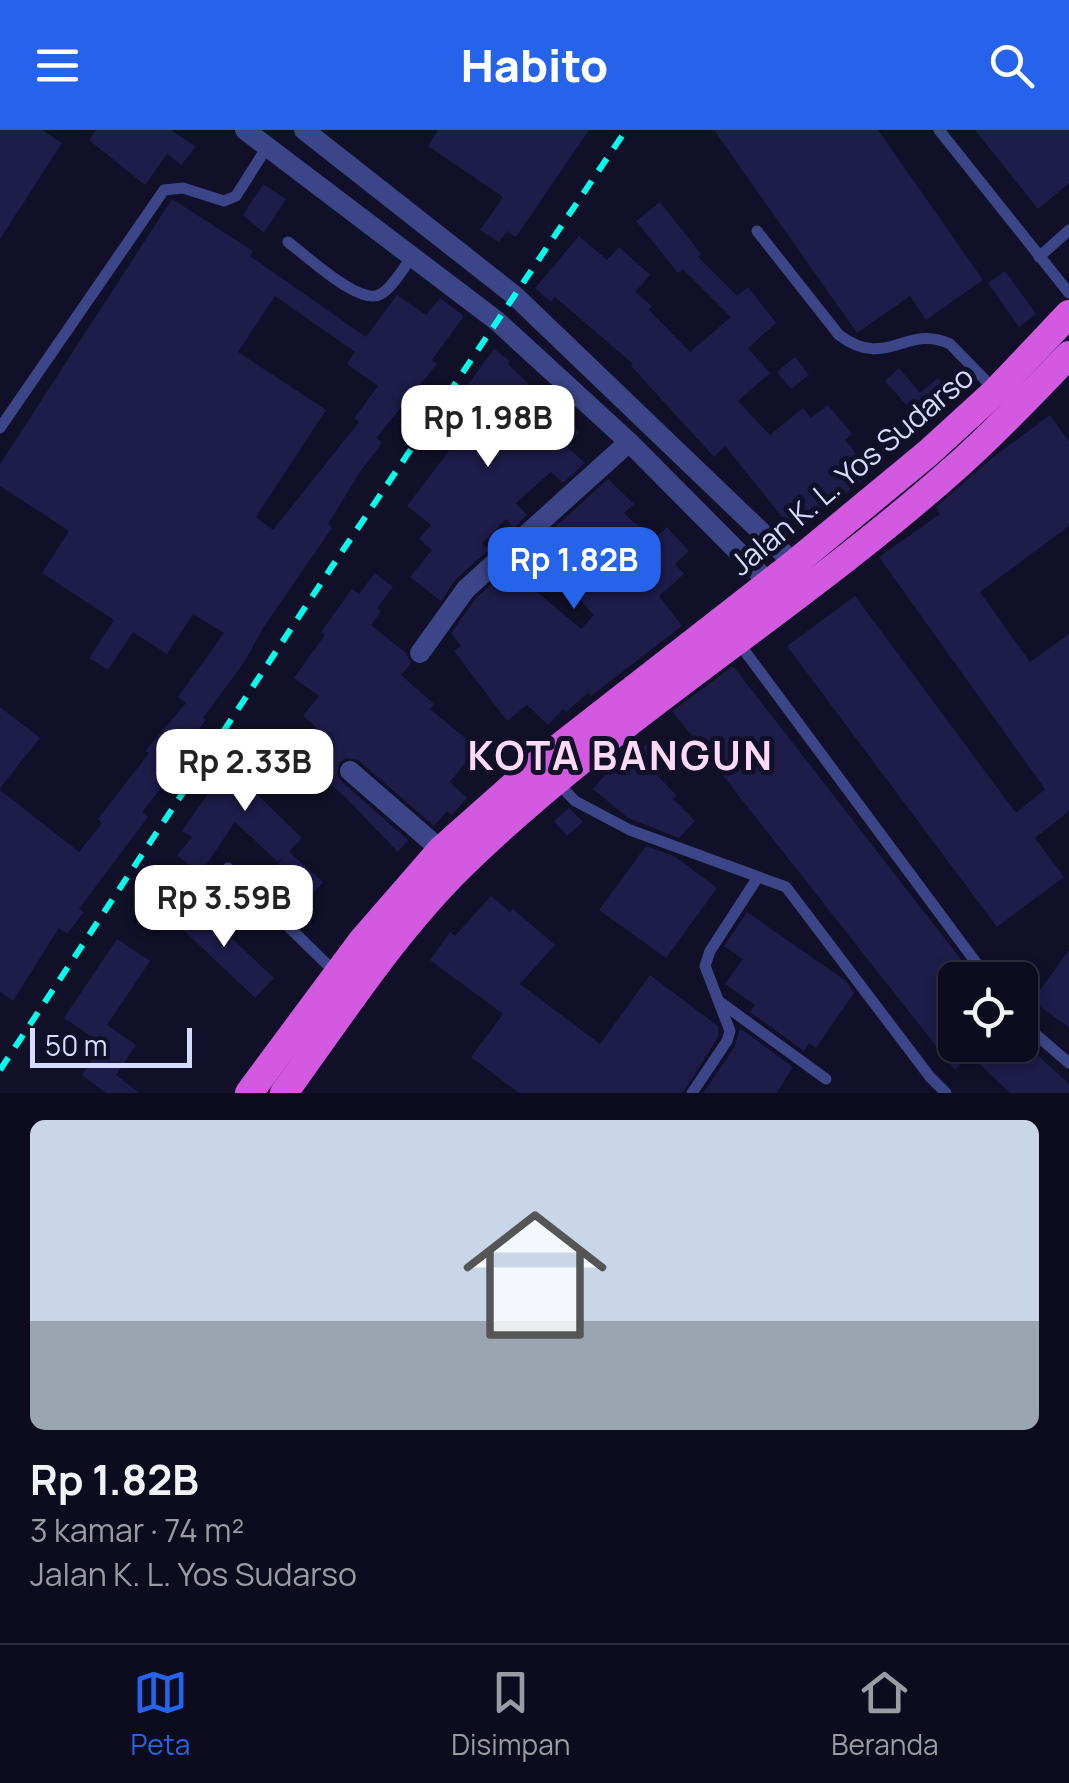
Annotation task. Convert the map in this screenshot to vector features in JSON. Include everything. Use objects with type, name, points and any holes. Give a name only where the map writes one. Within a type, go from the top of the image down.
[{"type":"highway","name":"Jalan K. L. Yos Sudarso","points":[[804,573],[996,391],[1069,314]]},
{"type":"highway","name":"Jalan K. L. Yos Sudarso","points":[[284,1093],[422,908],[461,866],[729,631],[804,573],[955,468],[1069,355]]},
{"type":"highway","name":"Jalan K. L. Yos Sudarso","points":[[249,1093],[337,974],[441,850],[540,762],[729,631]]},
{"type":"street","points":[[245,130],[497,322],[630,442],[778,592]]},
{"type":"street","points":[[304,130],[514,295],[804,573]]},
{"type":"street","points":[[420,653],[466,588],[630,442]]},
{"type":"street","points":[[350,771],[441,850]]},
{"type":"lane","points":[[940,130],[1069,294]]},
{"type":"lane","points":[[0,428],[164,190],[184,188],[224,202],[236,196],[267,147]]},
{"type":"lane","points":[[1039,257],[1069,230]]},
{"type":"lane","points":[[758,231],[839,335],[855,347],[872,352],[928,337],[940,340],[950,344],[996,391]]},
{"type":"lane","points":[[288,242],[366,297],[381,294],[412,257]]},
{"type":"lane","points":[[729,631],[976,962]]},
{"type":"lane","points":[[556,781],[575,801],[630,830],[786,886],[946,1093]]},
{"type":"lane","points":[[228,868],[337,974]]},
{"type":"lane","points":[[692,1093],[730,1031],[705,966],[710,951],[758,877]]},
{"type":"lane","points":[[719,1000],[826,1079]]},
{"type":"lane","points":[[1038,1037],[1069,1062]]},
{"type":"building","points":[[0,130],[42,130],[62,143],[0,239]]},
{"type":"building","points":[[96,130],[171,130],[196,147],[181,165],[167,154],[145,185],[89,140]]},
{"type":"building","points":[[438,130],[589,130],[516,237],[507,231],[499,242],[480,230],[503,197],[428,146]]},
{"type":"building","points":[[714,130],[878,130],[983,280],[926,320],[910,296],[857,333]]},
{"type":"building","points":[[975,130],[1069,130],[1069,183],[1038,209]]},
{"type":"building","points":[[263,184],[286,199],[264,233],[243,215]]},
{"type":"building","points":[[172,199],[253,251],[250,256],[366,337],[397,295],[426,315],[440,298],[464,316],[432,360],[437,364],[376,438],[382,443],[360,472],[328,524],[332,528],[263,628],[245,661],[203,718],[206,720],[164,770],[171,776],[142,812],[148,817],[79,909],[84,912],[67,934],[59,928],[13,1001],[0,992],[0,790],[79,852],[102,823],[98,819],[149,753],[145,751],[186,703],[178,697],[224,633],[193,614],[167,654],[133,632],[108,670],[89,658],[114,620],[42,573],[69,531],[0,486],[0,464]],"holes":[[[275,296],[355,352],[347,364],[378,386],[354,418],[359,422],[273,530],[256,517],[326,410],[238,352]]]},
{"type":"building","points":[[660,202],[701,254],[698,257],[737,296],[748,287],[776,323],[748,348],[770,373],[738,401],[770,435],[803,408],[811,418],[828,405],[852,434],[845,440],[872,473],[794,532],[725,446],[714,457],[633,364],[555,297],[551,302],[535,288],[579,236],[607,260],[619,247],[650,275],[635,292],[652,306],[649,310],[690,352],[731,317],[683,269],[678,273],[636,221]]},
{"type":"building","points":[[1005,271],[1036,314],[1019,327],[988,283]]},
{"type":"building","points":[[494,349],[579,433],[567,447],[585,463],[563,483],[551,472],[516,503],[527,515],[514,528],[506,519],[482,544],[489,550],[456,579],[441,601],[410,577],[432,550],[419,539],[431,525],[407,506],[461,435],[461,430],[444,417]]},
{"type":"building","points":[[795,357],[809,375],[791,389],[777,372]]},
{"type":"building","points":[[899,368],[920,393],[938,378],[949,391],[918,418],[885,381]]},
{"type":"building","points":[[1050,415],[1069,441],[1069,526],[980,592],[1030,662],[1069,634],[1069,811],[1035,838],[1064,877],[997,927],[787,646],[855,596],[1016,813],[1045,789],[879,557],[940,514],[936,507]]},
{"type":"building","points":[[608,479],[634,504],[624,513],[653,540],[667,527],[689,551],[675,564],[684,574],[659,596],[682,626],[591,696],[588,693],[566,712],[563,709],[548,725],[527,705],[507,721],[454,651],[461,646],[451,633],[476,598],[504,573],[514,585],[522,579],[581,629],[594,615],[532,548]]},
{"type":"building","points":[[375,573],[393,587],[377,608],[381,611],[371,625],[406,653],[411,663],[401,675],[434,704],[430,709],[477,748],[450,782],[467,798],[452,815],[447,811],[434,826],[358,760],[346,758],[339,763],[337,775],[341,781],[408,840],[398,852],[343,795],[303,761],[325,735],[303,716],[319,696],[294,678],[352,589],[359,594]]},
{"type":"building","points":[[733,666],[963,962],[938,962],[938,1048],[672,711]]},
{"type":"building","points":[[0,707],[40,738],[0,788]]},
{"type":"building","points":[[250,728],[283,750],[256,793],[302,838],[289,852],[323,882],[311,896],[277,865],[285,856],[278,862],[235,822],[200,874],[177,855],[192,837],[182,831]]},
{"type":"building","points":[[653,738],[674,757],[657,775],[695,821],[679,838],[628,818],[593,789],[611,768],[616,772]]},
{"type":"building","points":[[569,808],[583,822],[567,836],[554,821]]},
{"type":"building","points":[[646,846],[674,856],[717,888],[666,958],[599,910]]},
{"type":"building","points":[[491,896],[510,912],[513,909],[555,945],[520,984],[600,1044],[650,975],[718,1026],[718,1037],[683,1093],[519,1093],[471,1057],[503,1014],[430,960],[450,932],[455,936]]},
{"type":"building","points":[[192,901],[274,978],[255,998],[174,921]]},
{"type":"building","points":[[747,912],[846,981],[854,993],[816,1048],[809,1043],[804,1051],[750,1012],[755,1005],[725,984],[743,959],[724,946]]},
{"type":"building","points":[[117,939],[150,961],[107,1025],[136,1045],[116,1075],[139,1093],[106,1093],[82,1075],[102,1044],[64,1018]]},
{"type":"building","points":[[1069,950],[1069,1027],[1038,1005],[1038,993]]},
{"type":"building","points":[[740,1028],[793,1067],[777,1093],[703,1093],[735,1046]]},
{"type":"building","points":[[1038,1055],[1069,1084],[1069,1093],[1010,1093],[977,1062],[1038,1062]]},
{"type":"railway","points":[[0,1070],[626,130]]},
{"type":"district","name":"KOTA BANGUN","points":[[621,754]]}]
